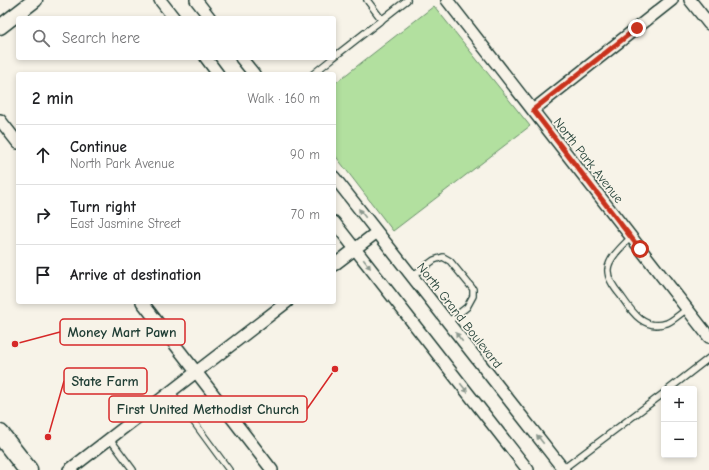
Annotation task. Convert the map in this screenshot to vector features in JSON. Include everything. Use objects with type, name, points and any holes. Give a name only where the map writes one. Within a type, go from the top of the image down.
[{"type":"main road","points":[[0,434],[28,470]]},
{"type":"street","points":[[0,27],[35,0]]},
{"type":"street","points":[[160,0],[172,16]]},
{"type":"street","points":[[196,0],[208,16]]},
{"type":"street","name":"North Park Avenue","points":[[447,0],[709,337]]},
{"type":"street","points":[[533,110],[672,0]]},
{"type":"street","points":[[690,0],[709,24]]},
{"type":"street","points":[[208,60],[216,72]]},
{"type":"street","points":[[243,60],[252,72]]},
{"type":"street","points":[[0,120],[16,140]]},
{"type":"street","name":"North Grand Boulevard","points":[[336,180],[563,470]]},
{"type":"street","points":[[336,225],[526,469]]},
{"type":"street","points":[[336,263],[377,232]]},
{"type":"street","points":[[144,304],[272,470]]},
{"type":"street","points":[[68,470],[284,304]]},
{"type":"lane","points":[[367,0],[382,20]]},
{"type":"lane","points":[[336,56],[408,0]]},
{"type":"lane","points":[[316,72],[331,60]]},
{"type":"lane","points":[[631,237],[611,260],[608,270],[612,285],[636,317],[644,322],[654,324],[667,323],[687,309]]},
{"type":"lane","points":[[412,276],[434,260],[443,257],[450,261],[473,289],[473,296],[467,307],[448,322]]},
{"type":"lane","points":[[673,386],[709,358]]},
{"type":"lane","points":[[171,392],[229,470]]},
{"type":"lane","points":[[563,470],[661,395]]},
{"type":"lane","points":[[110,438],[133,470]]},
{"type":"green space","points":[[434,6],[530,126],[393,231],[336,157],[336,82]]},
{"type":"place","name":"Money Mart Pawn","points":[[15,344]]},
{"type":"place","name":"First United Methodist Church","points":[[335,369]]},
{"type":"place","name":"State Farm","points":[[48,437]]},
{"type":"route","points":[[637,28],[533,110],[640,249]]}]
